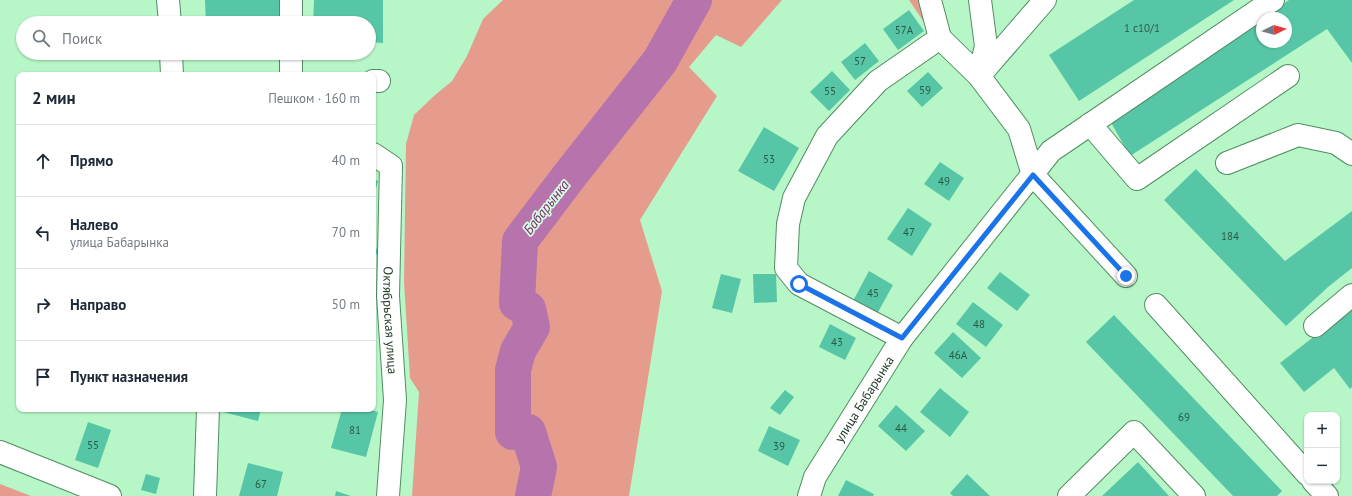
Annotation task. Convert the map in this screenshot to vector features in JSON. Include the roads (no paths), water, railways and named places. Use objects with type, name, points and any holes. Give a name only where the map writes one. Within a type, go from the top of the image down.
[{"type":"street","points":[[168,0],[169,16]]},
{"type":"street","points":[[291,0],[291,16]]},
{"type":"street","points":[[930,0],[940,38],[979,76],[1019,129],[1033,175],[1126,276]]},
{"type":"street","points":[[979,76],[986,46],[980,0]]},
{"type":"street","points":[[979,76],[1045,0]]},
{"type":"street","name":"улица Бабарынка","points":[[809,496],[815,477],[902,338],[1051,151],[1273,0]]},
{"type":"street","points":[[902,338],[799,284],[786,268],[788,224],[794,198],[827,136],[878,81],[940,38]]},
{"type":"street","points":[[171,60],[172,72]]},
{"type":"street","points":[[291,60],[291,72]]},
{"type":"street","points":[[1090,124],[1137,179],[1288,76]]},
{"type":"street","points":[[1227,163],[1298,135],[1336,143],[1352,154]]},
{"type":"street","name":"Октябрьская улица","points":[[376,156],[391,166],[388,296],[395,400],[388,496]]},
{"type":"street","points":[[1315,326],[1352,295]]},
{"type":"street","points":[[1156,305],[1304,471]]},
{"type":"street","points":[[205,496],[208,412]]},
{"type":"street","points":[[1069,496],[1134,432],[1194,496]]},
{"type":"street","points":[[0,452],[110,496]]},
{"type":"street","points":[[1316,484],[1327,496]]},
{"type":"waterway","name":"Бабарынка","points":[[533,496],[539,467],[528,432],[513,432],[513,370],[518,351],[532,327],[528,309],[517,303],[520,241],[660,61],[694,0]]}]
